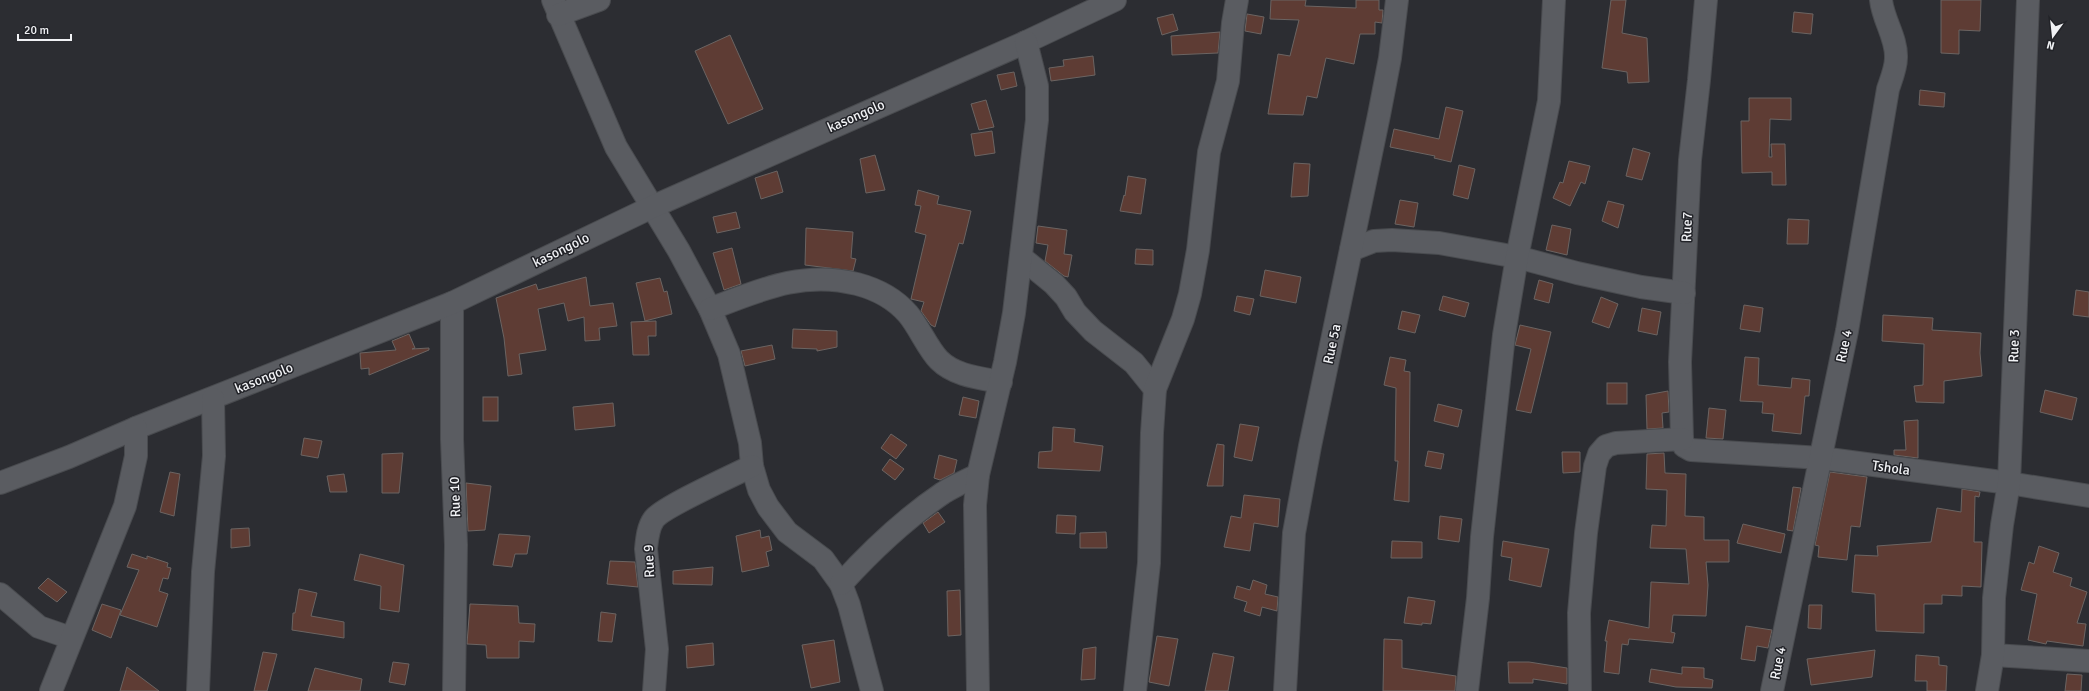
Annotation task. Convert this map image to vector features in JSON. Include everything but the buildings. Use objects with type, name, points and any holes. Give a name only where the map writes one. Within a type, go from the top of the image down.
[{"type":"street","points":[[599,0],[556,8],[616,147],[710,309],[729,354],[750,443],[752,466],[758,490],[768,507],[788,532],[823,559],[841,584],[850,605],[872,691]]},
{"type":"street","name":"kasongolo","points":[[0,483],[69,457],[136,428],[213,399],[452,302],[652,207],[1026,42],[1115,0]]},
{"type":"street","points":[[1135,691],[1149,563],[1152,433],[1155,389],[1183,319],[1190,294],[1198,250],[1209,152],[1228,81],[1233,23],[1237,0]]},
{"type":"street","name":"Rue 5a","points":[[1285,691],[1294,533],[1310,446],[1379,115],[1400,0]]},
{"type":"street","points":[[1468,691],[1478,598],[1482,537],[1504,336],[1517,257],[1549,101],[1554,0]]},
{"type":"street","name":"Rue7","points":[[1687,445],[1680,362],[1690,160],[1700,80],[1706,0]]},
{"type":"street","name":"Rue 4","points":[[1772,691],[1847,331],[1888,89],[1896,59],[1894,40],[1881,8],[1881,0]]},
{"type":"street","name":"Rue 3","points":[[1987,691],[1993,655],[1994,598],[2002,525],[2009,483],[2028,0]]},
{"type":"street","points":[[978,691],[974,527],[978,474],[1001,382],[1014,313],[1022,258],[1038,103],[1036,80],[1026,42]]},
{"type":"street","points":[[1351,250],[1374,241],[1392,240],[1439,243],[1517,257],[1577,273],[1684,293]]},
{"type":"street","points":[[1022,258],[1054,284],[1079,317],[1093,331],[1134,363],[1155,389]]},
{"type":"street","points":[[710,309],[774,285],[801,279],[843,280],[869,287],[890,298],[908,314],[938,360],[954,371],[1001,382]]},
{"type":"street","name":"Rue 10","points":[[452,302],[452,439],[456,545],[454,691]]},
{"type":"street","points":[[198,691],[204,572],[214,456],[213,399]]},
{"type":"street","points":[[51,691],[125,506],[136,456],[136,428]]},
{"type":"street","name":"Tshola","points":[[1580,691],[1580,599],[1588,518],[1595,466],[1599,454],[1606,446],[1616,443],[1687,445],[1821,458],[2009,483],[2089,496]]},
{"type":"street","name":"Rue 9","points":[[654,691],[657,649],[646,549],[648,533],[654,519],[668,509],[752,466]]},
{"type":"street","points":[[841,584],[868,554],[911,517],[944,492],[978,474]]},
{"type":"street","points":[[0,594],[39,627],[71,638]]},
{"type":"street","points":[[1993,655],[2089,661]]}]
